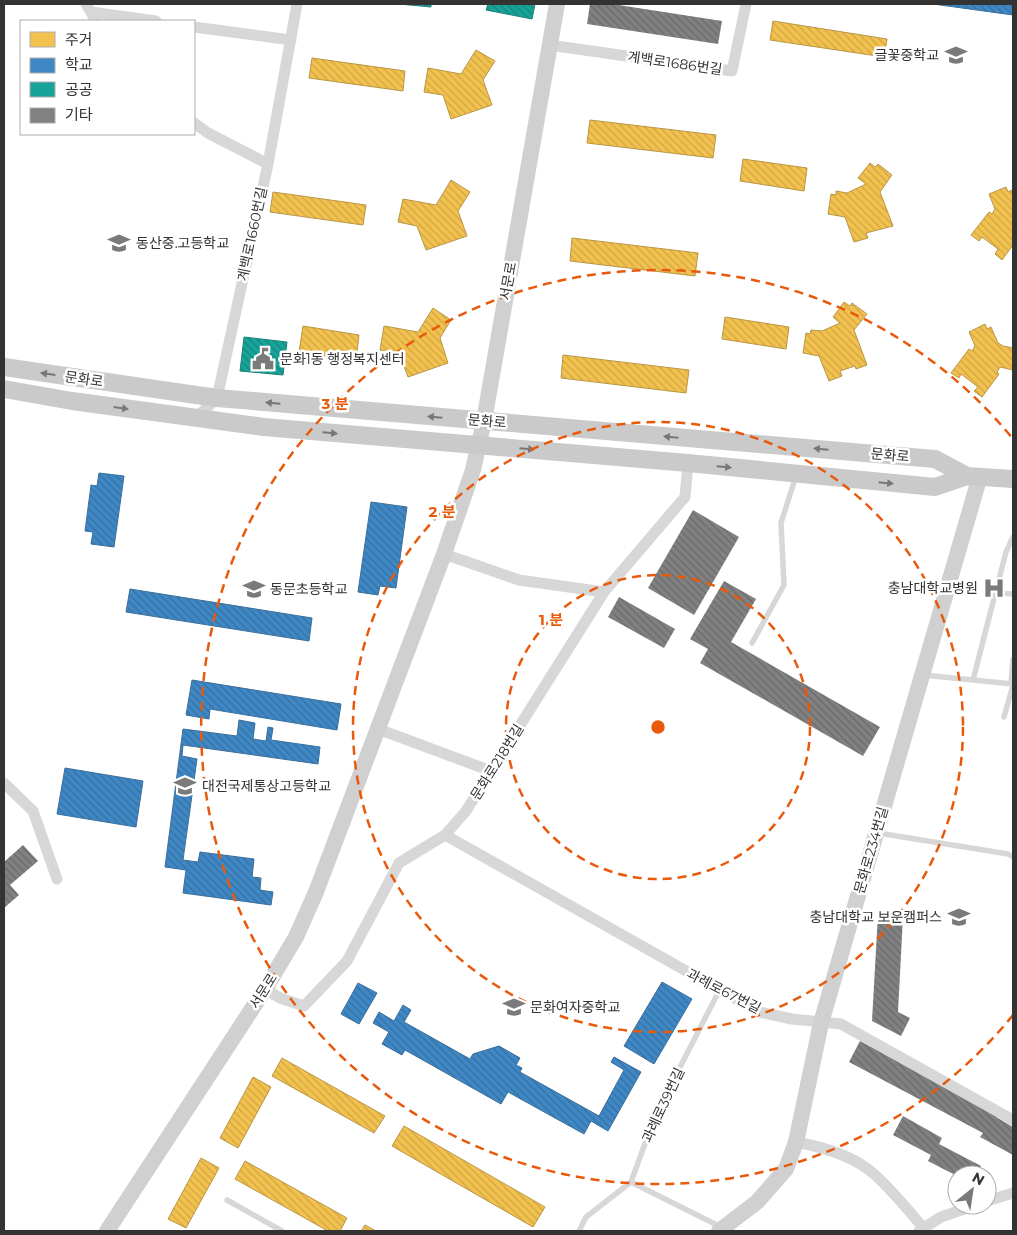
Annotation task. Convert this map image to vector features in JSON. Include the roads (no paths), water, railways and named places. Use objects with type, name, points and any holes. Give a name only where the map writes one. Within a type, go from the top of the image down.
[{"type":"main road","name":"서문로","points":[[107,1231],[265,989],[296,937],[316,892],[444,554],[474,470],[557,4]]},
{"type":"main road","name":"문화로","points":[[4,368],[216,398],[935,459],[974,476],[1013,479]]},
{"type":"main road","name":"문화로","points":[[4,388],[264,427],[688,463],[935,487],[974,476]]},
{"type":"main road","name":"문화로234번길","points":[[720,1229],[757,1202],[781,1176],[786,1169],[796,1142],[821,1023],[923,675],[974,476]]},
{"type":"street","name":"계백로1660번길","points":[[216,398],[268,164],[297,4]]},
{"type":"street","name":"계백로1686번길","points":[[549,45],[732,71],[746,4]]},
{"type":"street","points":[[91,12],[149,20]]},
{"type":"street","points":[[195,26],[291,40]]},
{"type":"street","points":[[195,124],[208,133],[268,164]]},
{"type":"street","points":[[196,418],[216,398]]},
{"type":"street","name":"문화로218번길","points":[[265,989],[280,998],[304,1006],[347,961],[399,863],[445,835],[466,812],[604,592],[685,497],[688,463]]},
{"type":"street","points":[[444,554],[519,580],[604,592]]},
{"type":"street","points":[[378,729],[491,771]]},
{"type":"street","points":[[4,783],[33,811],[57,879]]},
{"type":"street","name":"과례로67번길","points":[[445,835],[759,1012],[821,1023],[841,1024],[1013,1120]]},
{"type":"street","points":[[796,1142],[821,1147],[850,1159],[873,1173],[923,1230],[947,1215]]},
{"type":"street","points":[[997,1198],[1013,1192]]},
{"type":"lane","points":[[752,643],[784,585],[781,523],[796,474]]},
{"type":"lane","points":[[974,680],[1006,552],[1013,538]]},
{"type":"lane","points":[[996,593],[1013,594]]},
{"type":"lane","points":[[1004,717],[1012,684],[1013,658]]},
{"type":"lane","points":[[923,675],[1012,684]]},
{"type":"lane","points":[[876,833],[1008,854],[1013,857]]},
{"type":"lane","name":"과례로39번길","points":[[631,1182],[655,1116],[719,991]]},
{"type":"lane","points":[[579,1231],[586,1217],[631,1182]]},
{"type":"lane","name":"문화로234번길","points":[[631,1182],[720,1229]]},
{"type":"lane","points":[[227,1200],[282,1231]]},
{"type":"place","name":"글꽃중학교","points":[[956,55]]},
{"type":"place","name":"동산중.고등학교","points":[[119,243]]},
{"type":"place","name":"문화1동 행정복지센터","points":[[263,359]]},
{"type":"place","name":"충남대학교병원","points":[[994,588]]},
{"type":"place","name":"동문초등학교","points":[[254,589]]},
{"type":"place","name":"대전국제통상고등학교","points":[[185,786]]},
{"type":"place","name":"충남대학교 보운캠퍼스","points":[[959,917]]},
{"type":"place","name":"문화여자중학교","points":[[514,1007]]}]
